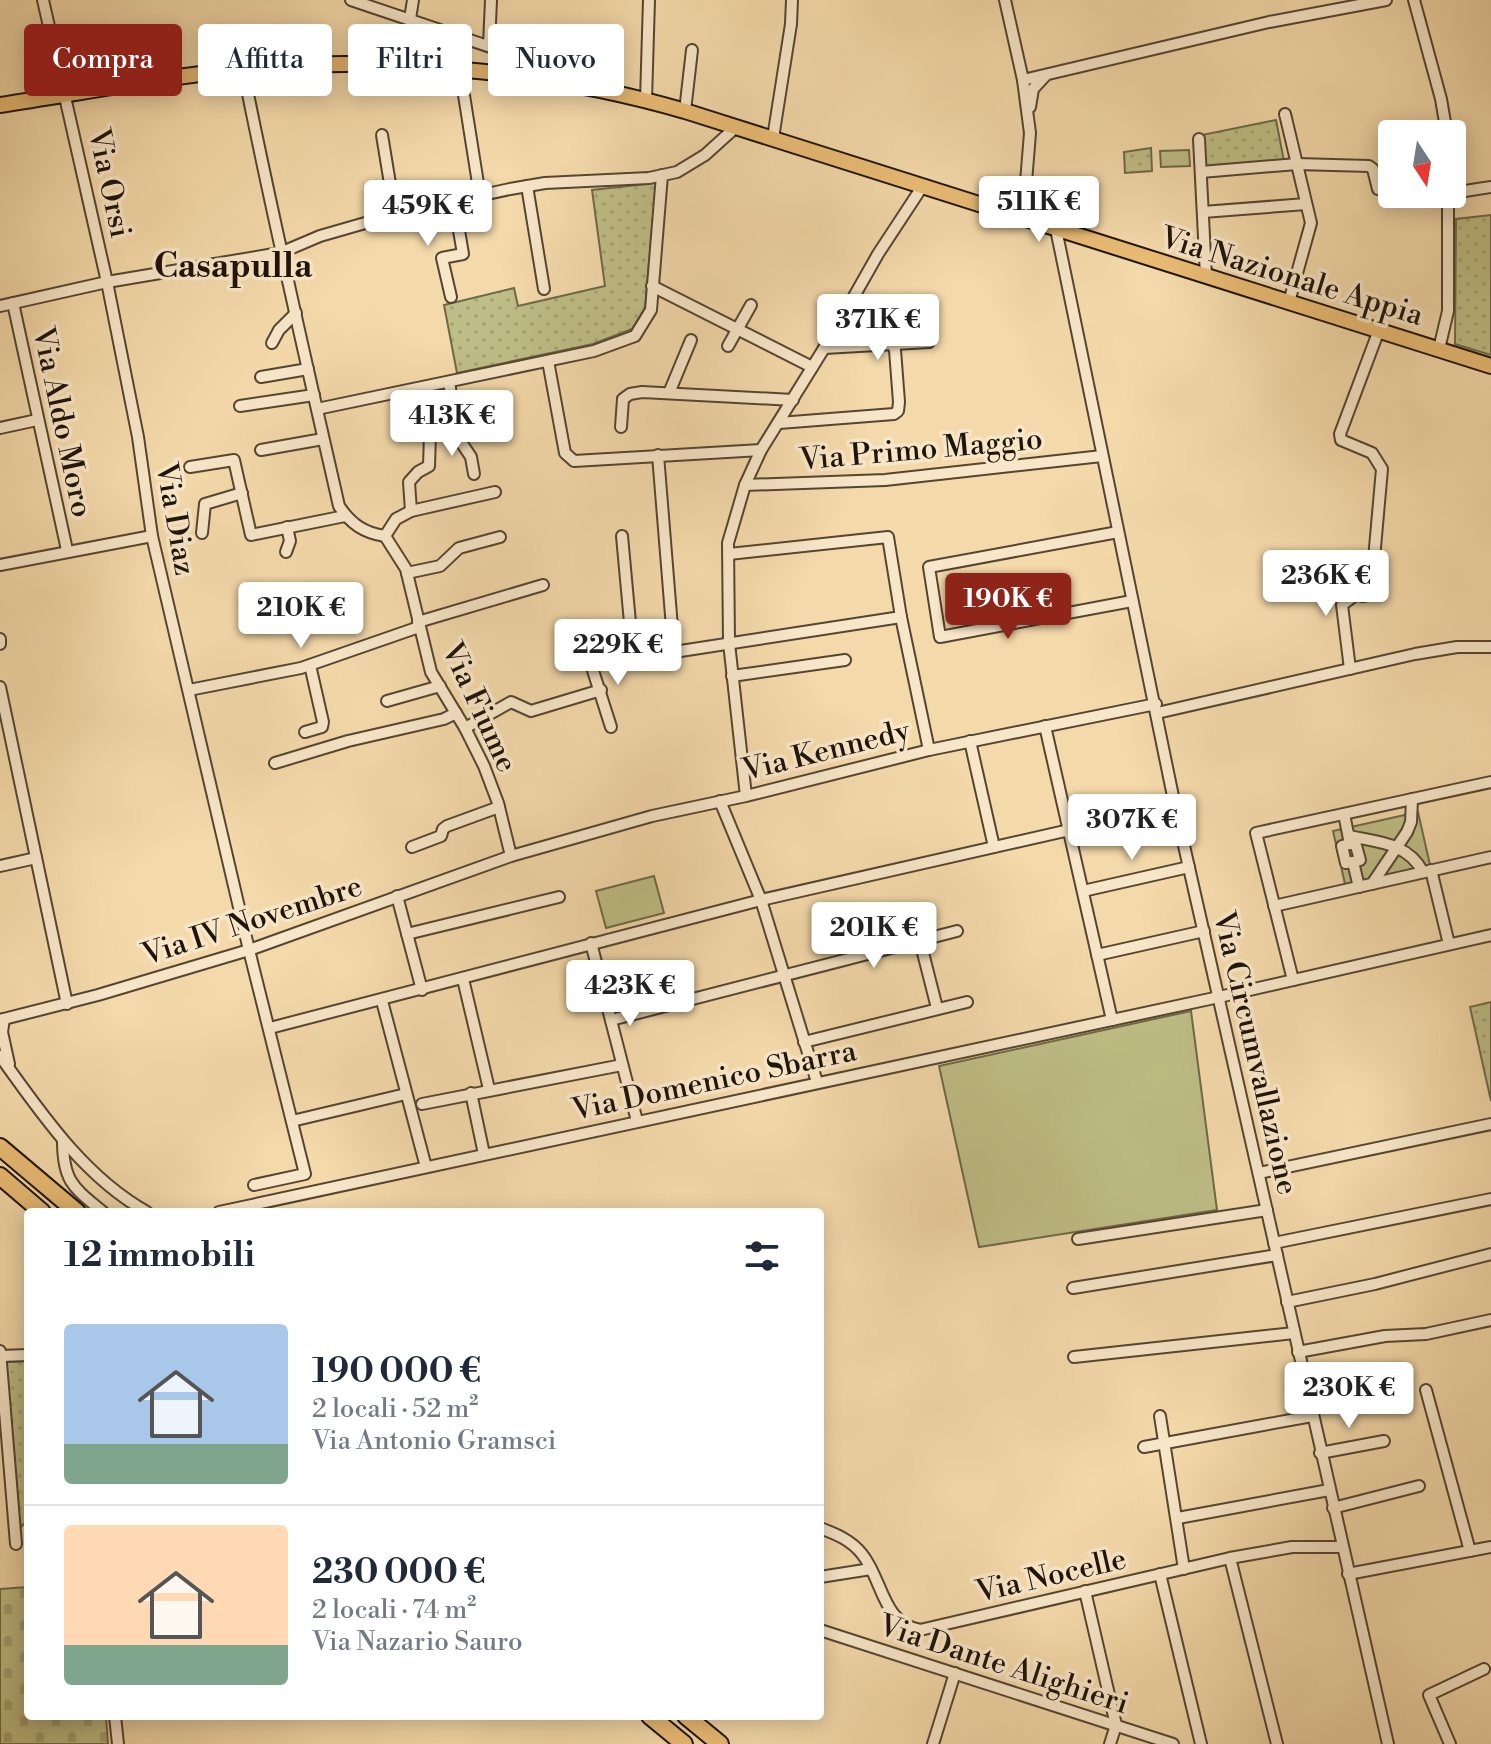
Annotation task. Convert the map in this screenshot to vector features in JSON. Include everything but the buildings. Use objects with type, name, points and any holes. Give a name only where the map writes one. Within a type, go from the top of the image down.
[{"type":"highway","points":[[0,1147],[72,1208]]},
{"type":"highway","points":[[0,1176],[37,1208]]},
{"type":"highway","points":[[655,1720],[684,1744]]},
{"type":"highway","points":[[691,1720],[720,1744]]},
{"type":"main road","name":"Via Nazionale Appia","points":[[624,95],[773,138],[1491,366]]},
{"type":"main road","name":"Via Nazionale Appia","points":[[0,105],[58,96]]},
{"type":"street","name":"Via Orsi","points":[[43,0],[49,24]]},
{"type":"street","points":[[351,0],[488,46]]},
{"type":"street","points":[[410,19],[413,0]]},
{"type":"street","points":[[490,24],[491,0]]},
{"type":"street","points":[[646,100],[649,0]]},
{"type":"street","points":[[773,138],[792,0]]},
{"type":"street","points":[[1005,0],[1023,80],[1030,133],[1023,219]]},
{"type":"street","points":[[1023,80],[1269,22],[1385,0]]},
{"type":"street","points":[[1414,0],[1445,120]]},
{"type":"street","points":[[685,111],[692,50]]},
{"type":"street","points":[[1018,59],[1028,67],[1049,74]]},
{"type":"street","points":[[1029,121],[1033,89],[1049,74]]},
{"type":"street","name":"Via Orsi","points":[[65,96],[107,282]]},
{"type":"street","points":[[248,96],[280,253],[339,506],[345,516],[369,534],[385,536],[390,525],[411,511],[495,492]]},
{"type":"street","points":[[464,96],[480,196]]},
{"type":"street","points":[[1285,114],[1311,223],[1289,302]]},
{"type":"street","points":[[0,306],[107,282],[280,253],[320,236],[395,214],[527,186],[677,172],[705,155],[736,127]]},
{"type":"street","points":[[382,135],[395,214]]},
{"type":"street","points":[[1199,139],[1206,276]]},
{"type":"street","points":[[1201,172],[1297,164],[1371,166],[1378,189]]},
{"type":"street","points":[[317,409],[548,361],[616,344],[635,336],[651,310],[662,175]]},
{"type":"street","points":[[527,186],[544,289]]},
{"type":"street","points":[[746,796],[729,643],[728,543],[745,485],[761,450],[878,254],[922,187]]},
{"type":"street","points":[[1466,191],[1491,187]]},
{"type":"street","points":[[451,297],[442,258],[463,254],[454,201]]},
{"type":"street","points":[[1203,212],[1306,204]]},
{"type":"street","points":[[1439,349],[1448,311],[1450,208]]},
{"type":"street","name":"Via Circumvallazione","points":[[1056,229],[1175,806],[1388,1744]]},
{"type":"street","points":[[255,257],[270,246],[276,233]]},
{"type":"street","points":[[255,257],[275,265],[287,277]]},
{"type":"street","name":"Via Diaz","points":[[107,282],[138,437],[152,536],[305,1174],[254,1185]]},
{"type":"street","points":[[652,286],[812,367]]},
{"type":"street","name":"Via Aldo Moro","points":[[13,303],[67,550]]},
{"type":"street","points":[[728,346],[751,305]]},
{"type":"street","points":[[272,343],[279,330],[296,313]]},
{"type":"street","points":[[1350,669],[1342,605],[1358,593],[1364,596],[1370,590],[1368,584],[1373,570],[1382,469],[1372,453],[1340,437],[1379,330]]},
{"type":"street","points":[[669,393],[691,340]]},
{"type":"street","points":[[824,348],[929,342]]},
{"type":"street","points":[[779,423],[894,414],[898,411],[899,402],[892,344]]},
{"type":"street","points":[[548,361],[565,453],[574,461],[761,450]]},
{"type":"street","points":[[261,377],[308,369]]},
{"type":"street","points":[[449,382],[456,426],[453,430]]},
{"type":"street","points":[[621,427],[623,399],[630,394],[669,393],[793,400]]},
{"type":"street","points":[[240,406],[314,395]]},
{"type":"street","points":[[0,428],[37,420]]},
{"type":"street","points":[[453,430],[471,457],[474,474]]},
{"type":"street","points":[[411,511],[409,482],[429,466],[430,434],[453,430]]},
{"type":"street","points":[[261,450],[323,439]]},
{"type":"street","points":[[658,455],[674,652]]},
{"type":"street","name":"Via Primo Maggio","points":[[745,485],[885,480],[1102,456]]},
{"type":"street","points":[[190,467],[234,460],[251,535],[345,516]]},
{"type":"street","points":[[202,533],[205,504],[242,493]]},
{"type":"street","points":[[286,552],[290,541],[287,527]]},
{"type":"street","points":[[1118,532],[929,567],[940,637],[1132,601]]},
{"type":"street","points":[[0,565],[152,536]]},
{"type":"street","name":"Via Fiume","points":[[385,536],[407,573],[431,672],[484,766],[499,807],[511,856]]},
{"type":"street","points":[[622,536],[633,655]]},
{"type":"street","points":[[407,573],[440,566],[459,548],[500,537]]},
{"type":"street","points":[[729,554],[888,537],[929,750]]},
{"type":"street","points":[[189,690],[310,665],[418,625],[543,585]]},
{"type":"street","points":[[589,658],[674,652],[901,617]]},
{"type":"street","points":[[579,628],[611,727]]},
{"type":"street","name":"Via Kennedy","points":[[511,856],[652,816],[970,741],[1156,709],[1415,654],[1457,647],[1491,647]]},
{"type":"street","points":[[732,676],[845,660]]},
{"type":"street","points":[[305,732],[322,727],[323,722],[310,665]]},
{"type":"street","points":[[387,701],[440,686]]},
{"type":"street","points":[[0,687],[67,1004]]},
{"type":"street","points":[[465,728],[511,702],[531,711],[601,690]]},
{"type":"street","points":[[275,763],[456,713]]},
{"type":"street","points":[[1045,726],[1112,1020]]},
{"type":"street","points":[[970,741],[994,847]]},
{"type":"street","points":[[1293,980],[1256,833],[1491,782]]},
{"type":"street","points":[[1372,884],[1411,822],[1412,799]]},
{"type":"street","points":[[720,801],[761,900],[817,1082]]},
{"type":"street","points":[[270,1028],[761,900],[1175,806]]},
{"type":"street","points":[[412,847],[441,836],[447,826],[499,807]]},
{"type":"street","points":[[1344,814],[1349,840]]},
{"type":"street","points":[[1349,840],[1395,846],[1410,853],[1427,871],[1449,944]]},
{"type":"street","points":[[1349,840],[1355,842],[1360,860],[1353,862],[1359,887]]},
{"type":"street","name":"Via IV Novembre","points":[[11,1071],[3,1043],[2,1020],[249,950],[511,856]]},
{"type":"street","points":[[1274,906],[1491,857]]},
{"type":"street","points":[[0,866],[36,858]]},
{"type":"street","points":[[1083,891],[1189,867]]},
{"type":"street","points":[[397,896],[422,990]]},
{"type":"street","points":[[407,934],[559,897]]},
{"type":"street","points":[[611,1020],[957,931]]},
{"type":"street","points":[[1097,955],[1204,931]]},
{"type":"street","name":"Via Domenico Sbarra","points":[[237,1208],[1219,997],[1491,935]]},
{"type":"street","points":[[920,941],[937,1008]]},
{"type":"street","points":[[591,943],[637,1121]]},
{"type":"street","points":[[463,979],[489,1089]]},
{"type":"street","points":[[382,1001],[426,1167]]},
{"type":"street","points":[[804,1042],[967,1002]]},
{"type":"street","points":[[0,1056],[63,1141],[114,1188],[142,1208]]},
{"type":"street","points":[[422,1104],[622,1065]]},
{"type":"street","points":[[471,1093],[484,1154]]},
{"type":"street","points":[[292,1121],[406,1094]]},
{"type":"street","points":[[1259,1173],[1491,1124]]},
{"type":"street","points":[[63,1141],[63,1158],[72,1186],[98,1208]]},
{"type":"street","points":[[1274,1243],[1491,1199]]},
{"type":"street","points":[[1078,1239],[1267,1210]]},
{"type":"street","points":[[1287,1302],[1375,1284],[1491,1254]]},
{"type":"street","points":[[1073,1288],[1277,1255]]},
{"type":"street","points":[[1298,1352],[1385,1336],[1426,1334],[1491,1320]]},
{"type":"street","points":[[1074,1357],[1294,1333]]},
{"type":"street","points":[[16,1544],[0,1354],[24,1355]]},
{"type":"street","points":[[1426,1390],[1459,1521],[1470,1551]]},
{"type":"street","points":[[1160,1416],[1184,1569]]},
{"type":"street","points":[[1144,1447],[1312,1416]]},
{"type":"street","points":[[1320,1453],[1384,1441]]},
{"type":"street","points":[[1333,1508],[1419,1486]]},
{"type":"street","points":[[1178,1518],[1329,1490]]},
{"type":"street","name":"Via Nocelle","points":[[824,1530],[848,1541],[864,1556],[894,1617],[908,1628],[920,1630],[1230,1558],[1292,1547],[1342,1547]]},
{"type":"street","points":[[1348,1574],[1491,1547]]},
{"type":"street","points":[[1230,1558],[1277,1744]]},
{"type":"street","points":[[824,1576],[871,1569]]},
{"type":"street","points":[[1160,1574],[1201,1744]]},
{"type":"street","points":[[1085,1591],[1116,1725],[1110,1744]]},
{"type":"street","name":"Via Dante Alighieri","points":[[824,1631],[1173,1744]]},
{"type":"street","points":[[1450,1744],[1429,1695],[1484,1669]]},
{"type":"street","points":[[933,1744],[955,1673]]},
{"type":"street","points":[[115,1720],[118,1744]]},
{"type":"green space","points":[[1276,120],[1284,161],[1204,167],[1202,135]]},
{"type":"green space","points":[[1151,148],[1152,171],[1125,173],[1124,152]]},
{"type":"green space","points":[[1189,150],[1190,166],[1161,167],[1160,151]]},
{"type":"green space","points":[[656,183],[645,308],[632,329],[593,344],[457,373],[444,305],[514,288],[518,306],[605,286],[592,190]]},
{"type":"green space","points":[[1491,215],[1491,355],[1455,344],[1456,219]]},
{"type":"green space","points":[[1418,812],[1430,865],[1345,884],[1333,831]]},
{"type":"green space","points":[[654,876],[664,913],[606,928],[596,891]]},
{"type":"green space","points":[[1491,1002],[1491,1101],[1470,1007]]},
{"type":"green space","points":[[1191,1011],[1217,1210],[979,1247],[939,1066]]},
{"type":"green space","points":[[24,1361],[24,1524],[19,1529],[6,1362]]},
{"type":"green space","points":[[24,1587],[24,1720],[106,1720],[108,1744],[0,1744],[0,1589]]},
{"type":"district","name":"Casapulla","points":[[233,265]]}]
